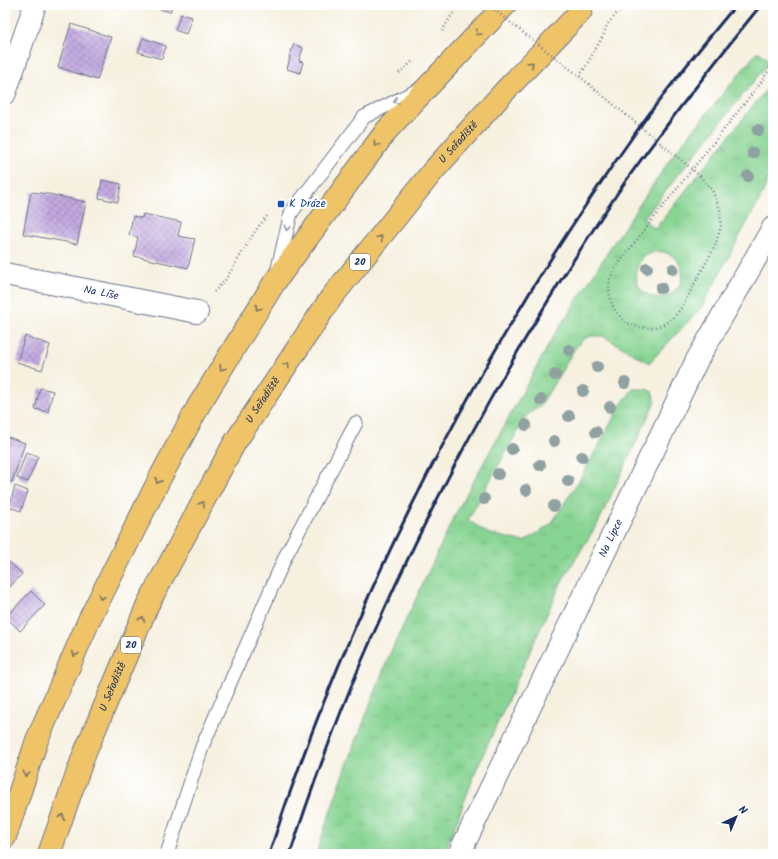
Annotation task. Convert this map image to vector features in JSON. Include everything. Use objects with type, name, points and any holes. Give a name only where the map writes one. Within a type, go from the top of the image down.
[{"type":"highway","points":[[5,837],[37,740],[90,618],[161,476],[199,405],[274,282],[387,130],[505,5]]},
{"type":"highway","name":"U Seřadiště","points":[[49,854],[84,755],[148,604],[234,444],[332,298],[428,177],[504,92],[581,11]]},
{"type":"street","points":[[5,93],[35,5]]},
{"type":"street","name":"Na Lipce","points":[[461,854],[461,850],[697,360],[773,228]]},
{"type":"street","name":"Na Líše","points":[[5,274],[197,312]]},
{"type":"lane","points":[[167,854],[202,747],[280,568],[356,423]]},
{"type":"path","points":[[488,5],[579,76],[681,160],[687,165],[693,170],[699,175],[712,190],[720,209],[721,227],[716,246],[679,311],[674,317],[663,325],[651,328],[638,327],[625,322],[617,313],[611,302],[609,290],[612,273],[644,230],[674,194],[688,175],[693,169],[708,151],[759,85],[773,64]]},
{"type":"path","points":[[579,76],[603,36],[607,25],[624,5]]},
{"type":"path","points":[[226,279],[256,230]]},
{"type":"green space","points":[[758,51],[770,61],[643,219],[655,229],[773,81],[773,163],[763,193],[701,308],[649,363],[603,336],[590,336],[582,340],[574,350],[541,405],[526,416],[468,520],[487,533],[524,542],[551,524],[582,476],[620,406],[633,389],[646,389],[653,392],[655,402],[599,521],[562,581],[477,768],[444,854],[316,854],[338,789],[388,658],[456,513],[552,339],[613,244],[673,155]],"holes":[[[654,252],[665,252],[673,256],[679,262],[682,270],[682,278],[678,287],[675,291],[661,298],[650,296],[645,293],[639,286],[636,278],[638,264],[644,257]]]},
{"type":"building","points":[[160,5],[172,5],[170,12],[159,9]]},
{"type":"building","points":[[181,14],[192,17],[186,34],[175,30]]},
{"type":"building","points":[[71,24],[111,37],[97,80],[58,67]]},
{"type":"building","points":[[143,38],[166,46],[162,59],[138,52]]},
{"type":"building","points":[[294,44],[303,48],[299,61],[303,62],[300,73],[287,69]]},
{"type":"building","points":[[102,180],[121,184],[118,202],[99,198]]},
{"type":"building","points":[[31,192],[86,202],[77,244],[23,234]]},
{"type":"building","points":[[143,214],[181,222],[178,236],[195,239],[188,268],[134,256],[138,237],[129,235],[133,216],[142,218]]},
{"type":"building","points":[[25,336],[50,345],[42,370],[17,362]]},
{"type":"building","points":[[40,388],[53,391],[48,412],[35,409]]},
{"type":"building","points":[[5,436],[25,443],[12,482],[5,480]]},
{"type":"building","points":[[26,452],[38,456],[28,482],[17,478]]},
{"type":"building","points":[[15,486],[28,491],[21,511],[9,507]]},
{"type":"building","points":[[5,558],[22,574],[5,592]]},
{"type":"building","points":[[31,591],[45,605],[20,631],[6,617]]},
{"type":"railway","points":[[269,854],[302,758],[340,663],[381,570],[425,479],[473,390],[524,302],[579,216],[636,132],[697,52],[736,5]]},
{"type":"railway","points":[[290,854],[323,759],[360,665],[416,541],[479,420],[547,302],[621,188],[679,109],[761,5]]},
{"type":"place","name":"K Dráze","points":[[281,204]]}]
